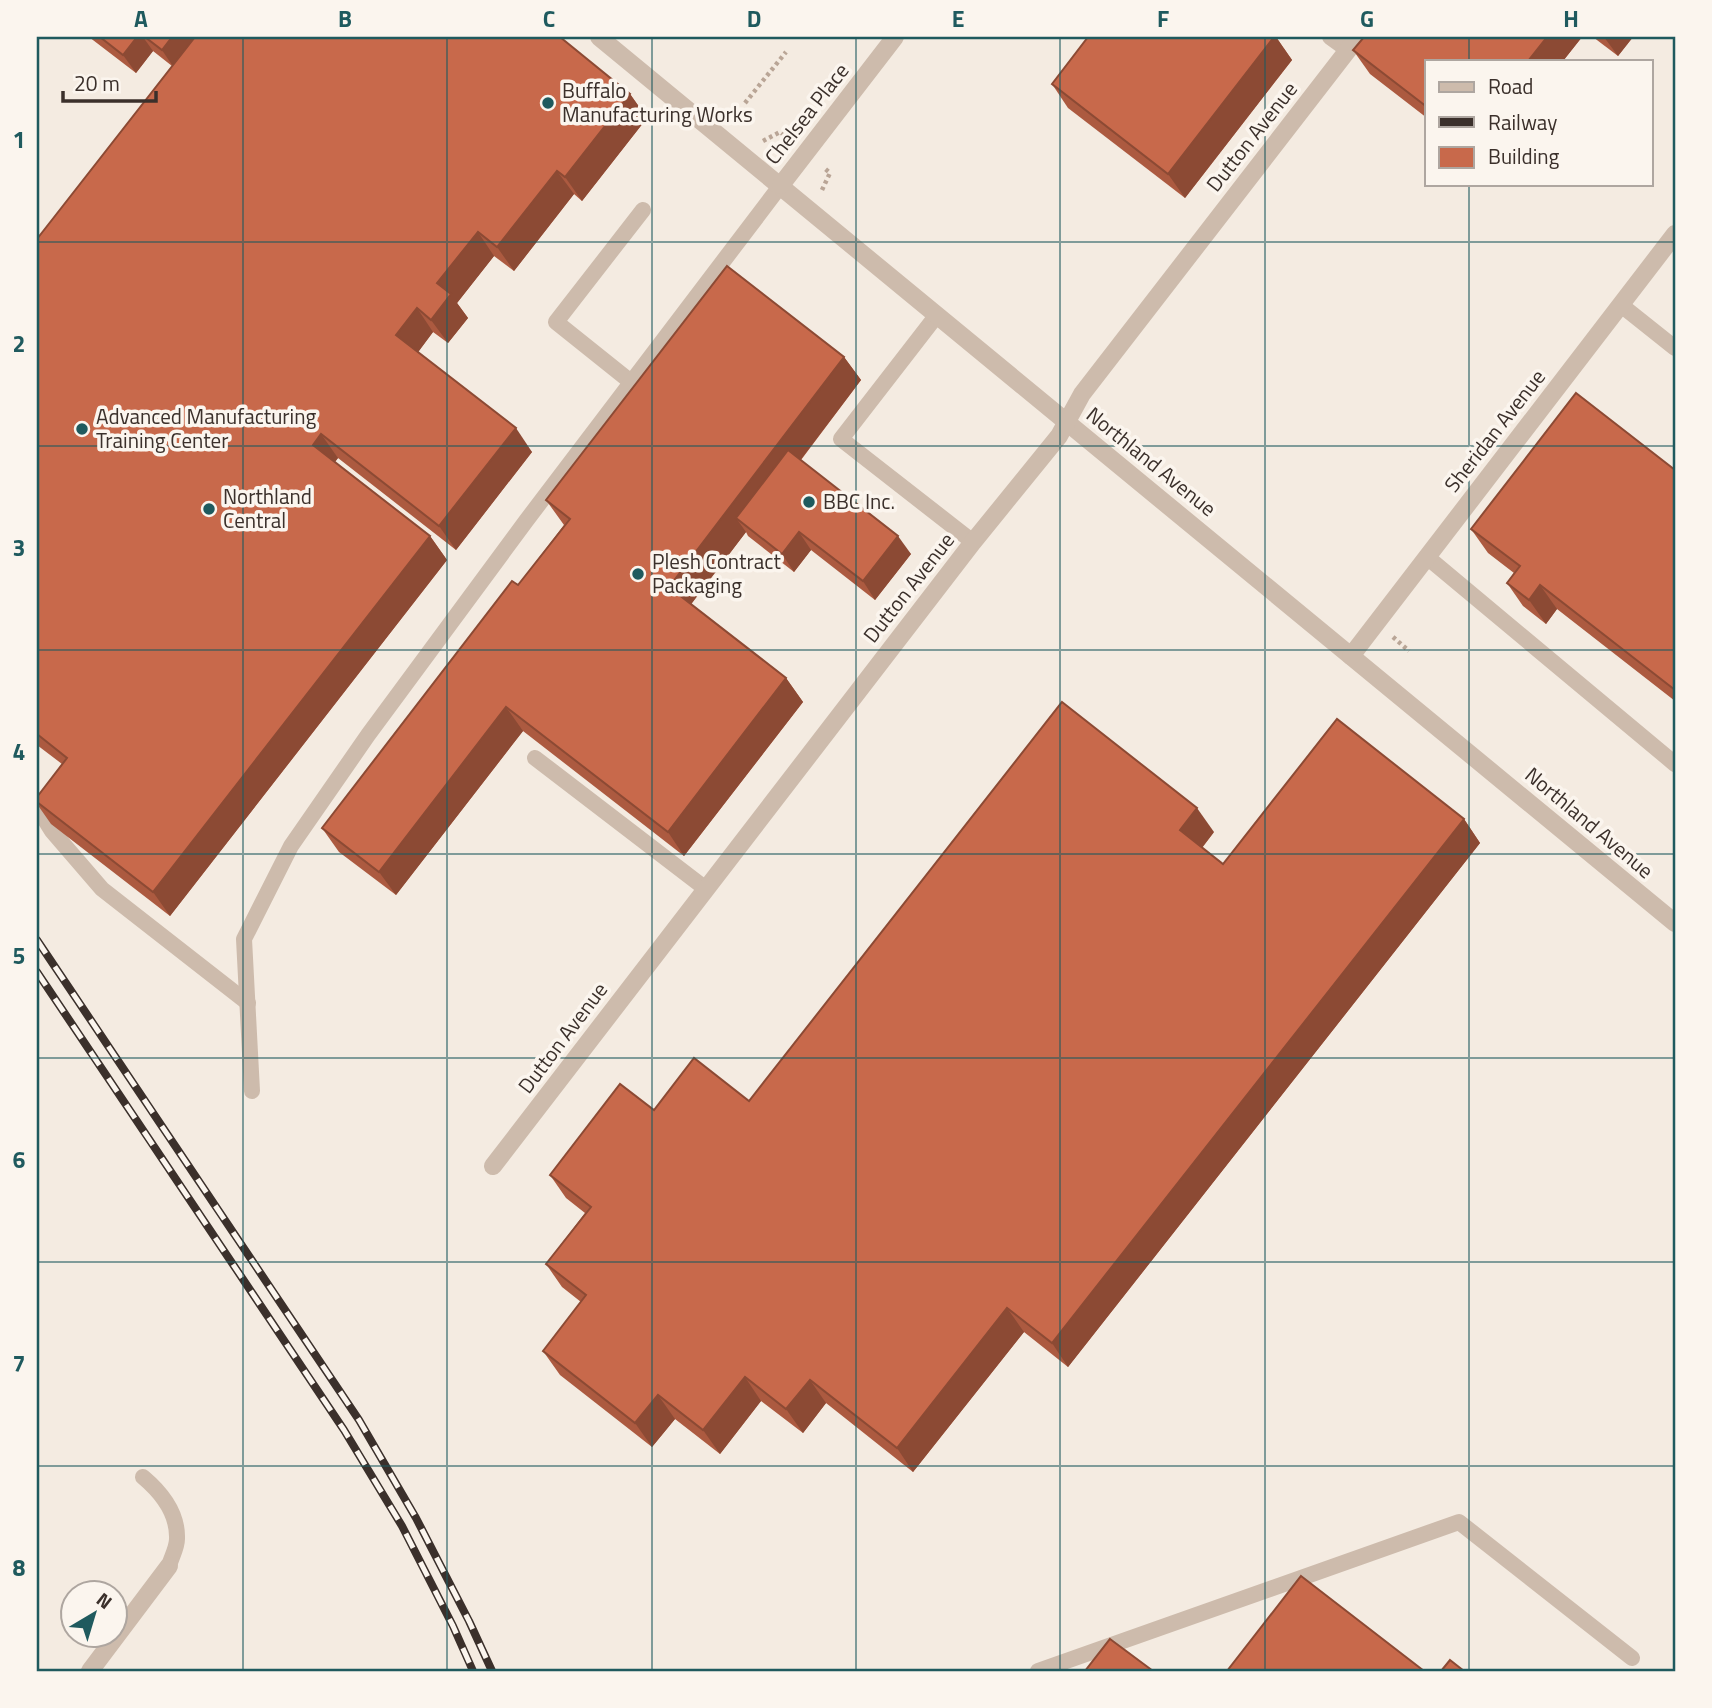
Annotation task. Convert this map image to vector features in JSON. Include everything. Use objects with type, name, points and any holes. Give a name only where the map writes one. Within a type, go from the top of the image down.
[{"type":"street","name":"Northland Avenue","points":[[599,37],[1675,922]]},
{"type":"street","name":"Chelsea Place","points":[[781,186],[895,37]]},
{"type":"street","name":"Dutton Avenue","points":[[493,1166],[973,542],[1051,447],[1082,394],[1353,44]]},
{"type":"street","name":"Sheridan Avenue","points":[[1351,656],[1675,234]]},
{"type":"street","points":[[90,1671],[169,1566]]},
{"type":"lane","points":[[1330,37],[1353,44]]},
{"type":"lane","points":[[253,1091],[244,939],[291,846],[368,735],[781,186]]},
{"type":"lane","points":[[631,382],[556,322],[643,210]]},
{"type":"lane","points":[[1620,305],[1675,348]]},
{"type":"lane","points":[[937,315],[841,439],[973,542]]},
{"type":"lane","points":[[1427,558],[1675,764]]},
{"type":"lane","points":[[535,758],[706,889]]},
{"type":"lane","points":[[37,807],[52,831],[102,889],[248,1003]]},
{"type":"lane","points":[[143,1477],[162,1493],[174,1517],[177,1541],[169,1566]]},
{"type":"lane","points":[[1038,1671],[1459,1522],[1632,1658]]},
{"type":"path","points":[[745,103],[786,52]]},
{"type":"path","points":[[758,146],[780,132]]},
{"type":"path","points":[[818,194],[830,173]]},
{"type":"path","points":[[1392,636],[1409,651]]},
{"type":"building","points":[[100,37],[137,37],[123,55]]},
{"type":"building","points":[[145,37],[172,37],[162,50]]},
{"type":"building","name":"Northland Central","points":[[195,37],[560,37],[630,94],[565,177],[557,171],[497,247],[478,232],[437,283],[451,294],[431,320],[417,308],[396,335],[516,428],[439,526],[321,434],[313,445],[430,536],[153,892],[37,802],[37,797],[67,758],[37,734],[37,239]]},
{"type":"building","points":[[1088,37],[1274,37],[1168,174],[1052,84]]},
{"type":"building","points":[[1364,37],[1547,37],[1529,60],[1425,60],[1425,105],[1353,50]]},
{"type":"building","name":"Plesh Contract Packaging","points":[[727,266],[844,357],[669,587],[786,678],[668,832],[506,707],[379,872],[322,828],[512,581],[518,585],[570,519],[546,500]]},
{"type":"building","points":[[1576,393],[1675,470],[1675,690],[1540,585],[1529,600],[1507,583],[1520,566],[1471,529]]},
{"type":"building","name":"BBC Inc.","points":[[788,450],[898,536],[863,581],[799,532],[782,554],[736,518]]},
{"type":"building","points":[[1062,702],[1197,808],[1180,830],[1223,864],[1337,719],[1464,819],[1052,1343],[1007,1308],[897,1448],[810,1380],[786,1409],[745,1377],[703,1430],[658,1395],[635,1423],[543,1351],[586,1295],[546,1264],[591,1207],[550,1175],[620,1084],[654,1110],[694,1058],[749,1101]]},
{"type":"building","points":[[1301,1576],[1424,1671],[1227,1671]]},
{"type":"building","points":[[1110,1639],[1153,1671],[1085,1671]]},
{"type":"building","points":[[1450,1660],[1464,1671],[1441,1671]]},
{"type":"railway","points":[[37,940],[359,1420],[416,1518],[492,1671]]},
{"type":"railway","points":[[37,972],[344,1430],[402,1526],[473,1671]]},
{"type":"place","name":"Buffalo Manufacturing Works","points":[[548,103]]},
{"type":"place","name":"Advanced Manufacturing Training Center","points":[[82,429]]},
{"type":"place","name":"BBC Inc.","points":[[809,502]]},
{"type":"place","name":"Northland Central","points":[[209,509]]},
{"type":"place","name":"Plesh Contract Packaging","points":[[638,574]]}]
